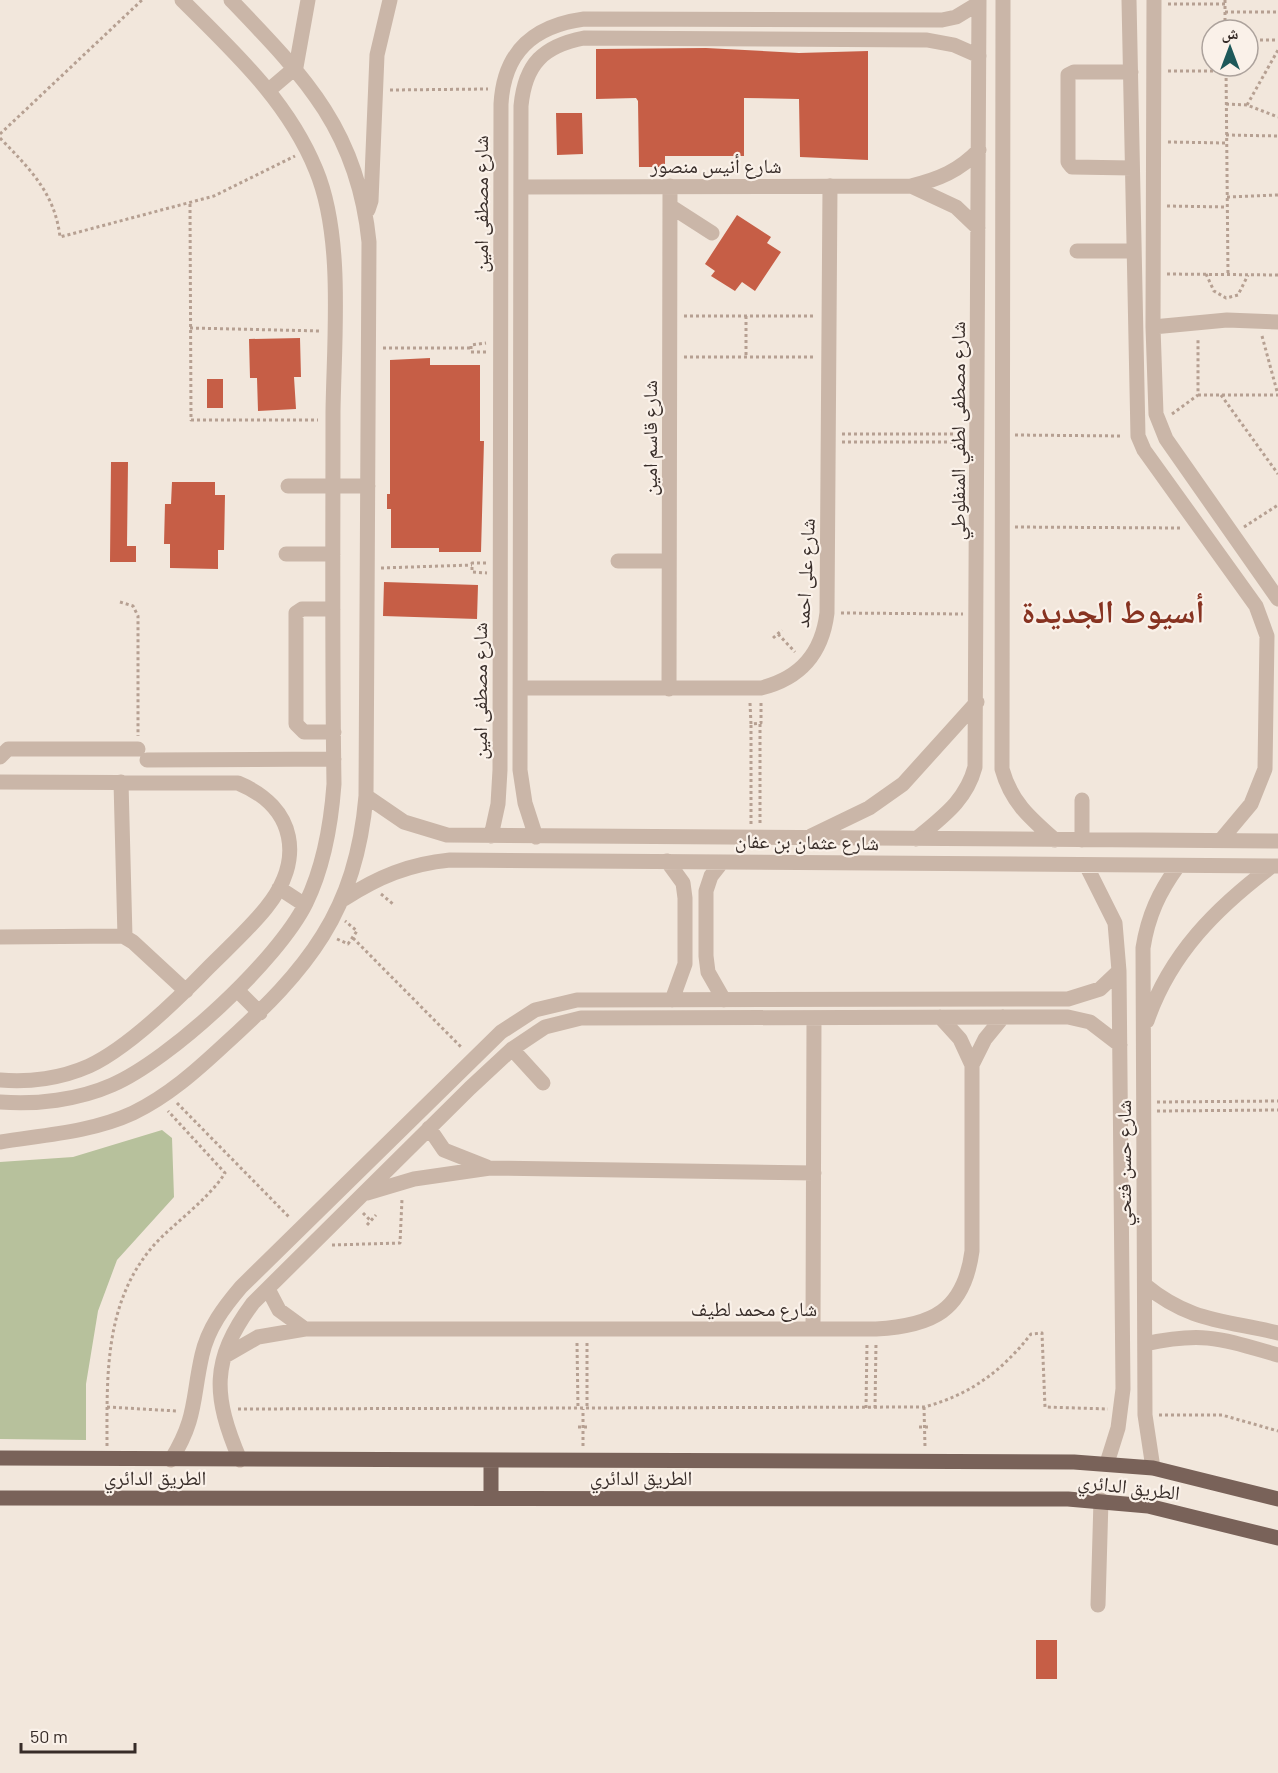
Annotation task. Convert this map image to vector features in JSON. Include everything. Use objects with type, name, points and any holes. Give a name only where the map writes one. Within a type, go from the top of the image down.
[{"type":"main road","name":"الطريق الدائري","points":[[0,1458],[926,1460],[1107,1463],[1153,1468],[1278,1499]]},
{"type":"main road","points":[[491,1460],[491,1498]]},
{"type":"main road","name":"الطريق الدائري","points":[[0,1498],[1101,1500],[1170,1511],[1278,1538]]},
{"type":"street","points":[[0,1102],[36,1102],[77,1096],[109,1087],[132,1076],[172,1046],[237,990],[273,949],[305,905],[318,874],[329,834],[334,784],[334,331],[331,218],[308,150],[269,90],[182,0]]},
{"type":"street","points":[[0,1142],[104,1124],[162,1096],[260,1012],[295,975],[326,933],[336,915],[344,899],[359,849],[366,796],[369,243],[366,213],[351,160],[327,112],[296,68],[231,0]]},
{"type":"street","points":[[269,90],[296,68],[308,0]]},
{"type":"street","points":[[366,213],[371,201],[375,90],[381,32],[390,0]]},
{"type":"street","points":[[1003,0],[1002,769],[1012,798],[1055,840]]},
{"type":"street","points":[[1129,0],[1138,436],[1144,450],[1260,613],[1267,636],[1265,769],[1251,804],[1220,841]]},
{"type":"street","name":"شارع مصطفى لطفي المنفلوطي","points":[[916,839],[956,806],[972,781],[975,767],[979,1]]},
{"type":"street","name":"شارع مصطفى امين","points":[[491,836],[498,804],[500,778],[502,89],[508,67],[521,47],[539,32],[560,22],[584,19],[942,20],[962,14],[979,1]]},
{"type":"street","points":[[1154,2],[1153,343],[1158,424],[1166,440],[1278,599]]},
{"type":"street","name":"شارع مصطفى امين","points":[[536,837],[521,786],[520,688],[521,187],[523,85],[532,67],[546,52],[564,42],[584,38],[927,40],[954,45],[979,56]]},
{"type":"street","points":[[1131,72],[1074,72],[1068,75],[1068,162],[1075,168],[1132,168]]},
{"type":"street","name":"شارع أنيس منصور","points":[[521,187],[911,186],[945,177],[958,169],[979,150]]},
{"type":"street","name":"شارع قاسم امين","points":[[669,689],[670,186]]},
{"type":"street","name":"شارع على احمد","points":[[520,688],[755,688],[793,676],[806,665],[818,649],[825,632],[827,613],[830,186]]},
{"type":"street","name":"شارع أنيس منصور","points":[[911,186],[979,220]]},
{"type":"street","points":[[670,206],[712,233]]},
{"type":"street","points":[[979,220],[1002,213]]},
{"type":"street","points":[[1077,251],[1134,250]]},
{"type":"street","points":[[1153,327],[1197,321],[1278,322]]},
{"type":"street","points":[[1135,343],[1153,343]]},
{"type":"street","points":[[288,486],[368,486]]},
{"type":"street","points":[[286,554],[333,554]]},
{"type":"street","points":[[618,561],[669,561]]},
{"type":"street","points":[[333,609],[302,609],[296,613],[296,724],[304,732],[334,732]]},
{"type":"street","points":[[807,838],[869,808],[903,784],[977,702]]},
{"type":"street","points":[[3,749],[334,759]]},
{"type":"street","points":[[0,782],[220,781],[238,783],[254,790],[274,805],[285,821],[289,856],[279,888],[266,908],[186,991],[118,1047],[91,1065],[63,1075],[0,1080]]},
{"type":"street","points":[[121,782],[125,937]]},
{"type":"street","name":"شارع عثمان بن عفان","points":[[366,796],[404,822],[425,831],[447,835],[1278,841]]},
{"type":"street","points":[[1082,800],[1082,840]]},
{"type":"street","points":[[1009,839],[1009,864]]},
{"type":"street","name":"شارع عثمان بن عفان","points":[[344,899],[394,871],[422,862],[450,860],[1275,866]]},
{"type":"street","points":[[667,861],[683,883],[685,898],[685,964],[672,1000]]},
{"type":"street","points":[[722,862],[711,876],[706,891],[706,956],[708,972],[724,1000]]},
{"type":"street","name":"شارع حسن فتحي","points":[[1086,865],[1114,923],[1119,971],[1122,1409],[1107,1463]]},
{"type":"street","name":"شارع حسن فتحي","points":[[1153,1468],[1145,1415],[1143,948],[1146,928],[1160,890],[1178,866]]},
{"type":"street","points":[[1143,1032],[1154,1000],[1188,943],[1234,895],[1275,866]]},
{"type":"street","points":[[279,888],[305,905]]},
{"type":"street","points":[[0,937],[125,937],[186,991]]},
{"type":"street","points":[[171,1460],[186,1433],[194,1412],[202,1354],[211,1329],[224,1306],[472,1058],[517,1020],[555,1004],[577,1000],[1068,999],[1100,989],[1119,971]]},
{"type":"street","points":[[237,990],[260,1012]]},
{"type":"street","points":[[555,1004],[558,1023]]},
{"type":"street","name":"شارع محمد لطيف","points":[[225,1356],[258,1337],[305,1329],[871,1329],[903,1328],[925,1322],[944,1311],[959,1294],[969,1274],[972,1251],[972,1065],[960,1039],[940,1017]]},
{"type":"street","name":"شارع محمد لطيف","points":[[972,1065],[985,1039],[1004,1017]]},
{"type":"street","points":[[240,1460],[221,1409],[219,1391],[225,1356],[241,1319],[268,1289],[429,1128],[512,1049],[534,1033],[558,1023],[581,1018],[1079,1018],[1090,1022],[1120,1045]]},
{"type":"street","points":[[813,1329],[814,1018]]},
{"type":"street","points":[[512,1049],[543,1083]]},
{"type":"street","points":[[429,1128],[444,1150],[490,1168]]},
{"type":"street","points":[[361,1195],[402,1182],[490,1168],[814,1173]]},
{"type":"street","points":[[1145,1285],[1164,1301],[1190,1314],[1278,1333]]},
{"type":"street","points":[[268,1289],[279,1310],[305,1329]]},
{"type":"street","points":[[1145,1344],[1173,1338],[1205,1336],[1278,1355]]},
{"type":"street","points":[[1098,1605],[1101,1500]]},
{"type":"path","points":[[142,0],[0,136],[46,191],[56,213],[60,237],[190,204],[232,189],[308,150]]},
{"type":"path","points":[[1154,2],[1225,2],[1225,18]]},
{"type":"path","points":[[1225,12],[1278,12]]},
{"type":"path","points":[[1260,40],[1278,40]]},
{"type":"path","points":[[1247,105],[1278,50]]},
{"type":"path","points":[[1154,71],[1200,69]]},
{"type":"path","points":[[1226,78],[1228,274]]},
{"type":"path","points":[[375,90],[502,89]]},
{"type":"path","points":[[1226,104],[1247,105],[1278,117]]},
{"type":"path","points":[[1226,135],[1278,136]]},
{"type":"path","points":[[1154,142],[1226,143]]},
{"type":"path","points":[[1227,196],[1278,195]]},
{"type":"path","points":[[190,204],[191,420],[333,420]]},
{"type":"path","points":[[1154,205],[1227,207]]},
{"type":"path","points":[[1153,274],[1278,275]]},
{"type":"path","points":[[1206,274],[1214,291],[1226,298],[1238,294],[1248,274]]},
{"type":"path","points":[[670,316],[829,316]]},
{"type":"path","points":[[746,316],[746,357]]},
{"type":"path","points":[[1158,424],[1198,394],[1278,395],[1258,320]]},
{"type":"path","points":[[1197,321],[1198,394]]},
{"type":"path","points":[[190,328],[334,331]]},
{"type":"path","points":[[471,348],[471,344],[500,348]]},
{"type":"path","points":[[369,348],[471,348]]},
{"type":"path","points":[[471,348],[472,352],[500,348]]},
{"type":"path","points":[[670,357],[829,357]]},
{"type":"path","points":[[1221,394],[1278,474]]},
{"type":"path","points":[[1002,435],[1138,436]]},
{"type":"path","points":[[828,438],[978,438]]},
{"type":"path","points":[[828,438],[978,438]]},
{"type":"path","points":[[1232,534],[1278,505]]},
{"type":"path","points":[[1001,527],[1200,528]]},
{"type":"path","points":[[368,568],[472,565]]},
{"type":"path","points":[[120,602],[133,606],[138,616],[142,755]]},
{"type":"path","points":[[827,613],[977,615]]},
{"type":"path","points":[[773,638],[782,630]]},
{"type":"path","points":[[778,634],[806,665]]},
{"type":"path","points":[[755,688],[760,724],[755,838]]},
{"type":"path","points":[[755,688],[751,724],[755,838]]},
{"type":"path","points":[[751,724],[760,724]]},
{"type":"path","points":[[326,933],[348,944],[353,938],[356,929],[336,915]]},
{"type":"path","points":[[353,938],[472,1058]]},
{"type":"path","points":[[162,1096],[300,1228]]},
{"type":"path","points":[[106,1459],[106,1407],[115,1314],[125,1290],[153,1247],[225,1173],[162,1096]]},
{"type":"path","points":[[1144,1106],[1278,1101]]},
{"type":"path","points":[[1144,1106],[1278,1110]]},
{"type":"path","points":[[312,1245],[400,1243],[402,1182]]},
{"type":"path","points":[[367,1225],[376,1215]]},
{"type":"path","points":[[578,1409],[582,1329]]},
{"type":"path","points":[[582,1329],[585,1409],[583,1460]]},
{"type":"path","points":[[866,1409],[871,1329]]},
{"type":"path","points":[[871,1329],[876,1409]]},
{"type":"path","points":[[221,1409],[876,1409],[924,1407],[949,1400],[974,1388],[1015,1354],[1031,1334],[1042,1333],[1045,1407],[1122,1409]]},
{"type":"path","points":[[106,1407],[194,1412]]},
{"type":"path","points":[[924,1407],[927,1426],[926,1460]]},
{"type":"path","points":[[1145,1415],[1222,1415],[1278,1431]]},
{"type":"path","points":[[919,1426],[927,1426]]},
{"type":"path","points":[[578,1427],[588,1427]]},
{"type":"green space","points":[[162,1130],[172,1138],[174,1197],[117,1260],[98,1311],[86,1384],[86,1440],[0,1439],[0,1162],[73,1157]]},
{"type":"building","points":[[706,48],[799,53],[868,51],[868,160],[800,157],[799,99],[744,98],[744,156],[665,156],[665,167],[639,167],[638,101],[636,98],[596,99],[596,49]]},
{"type":"building","points":[[556,113],[582,113],[583,154],[557,155]]},
{"type":"building","points":[[737,215],[771,237],[767,243],[781,252],[755,291],[742,282],[735,291],[711,276],[715,271],[705,264]]},
{"type":"building","points":[[300,338],[301,377],[294,377],[296,409],[258,411],[257,378],[250,378],[249,339]]},
{"type":"building","points":[[430,358],[430,365],[480,365],[480,441],[484,441],[481,552],[439,552],[439,548],[391,548],[391,509],[387,509],[387,494],[390,494],[390,360]]},
{"type":"building","points":[[207,379],[223,379],[223,408],[207,408]]},
{"type":"building","points":[[111,462],[128,462],[127,546],[136,546],[136,562],[110,562]]},
{"type":"building","points":[[172,482],[215,482],[215,495],[225,495],[224,550],[218,550],[218,569],[170,568],[170,544],[164,544],[165,504],[171,504]]},
{"type":"building","points":[[384,582],[478,585],[477,619],[383,616]]},
{"type":"building","points":[[1036,1640],[1057,1640],[1057,1679],[1036,1679]]},
{"type":"district","name":"أسيوط الجديدة","points":[[1113,610]]}]
